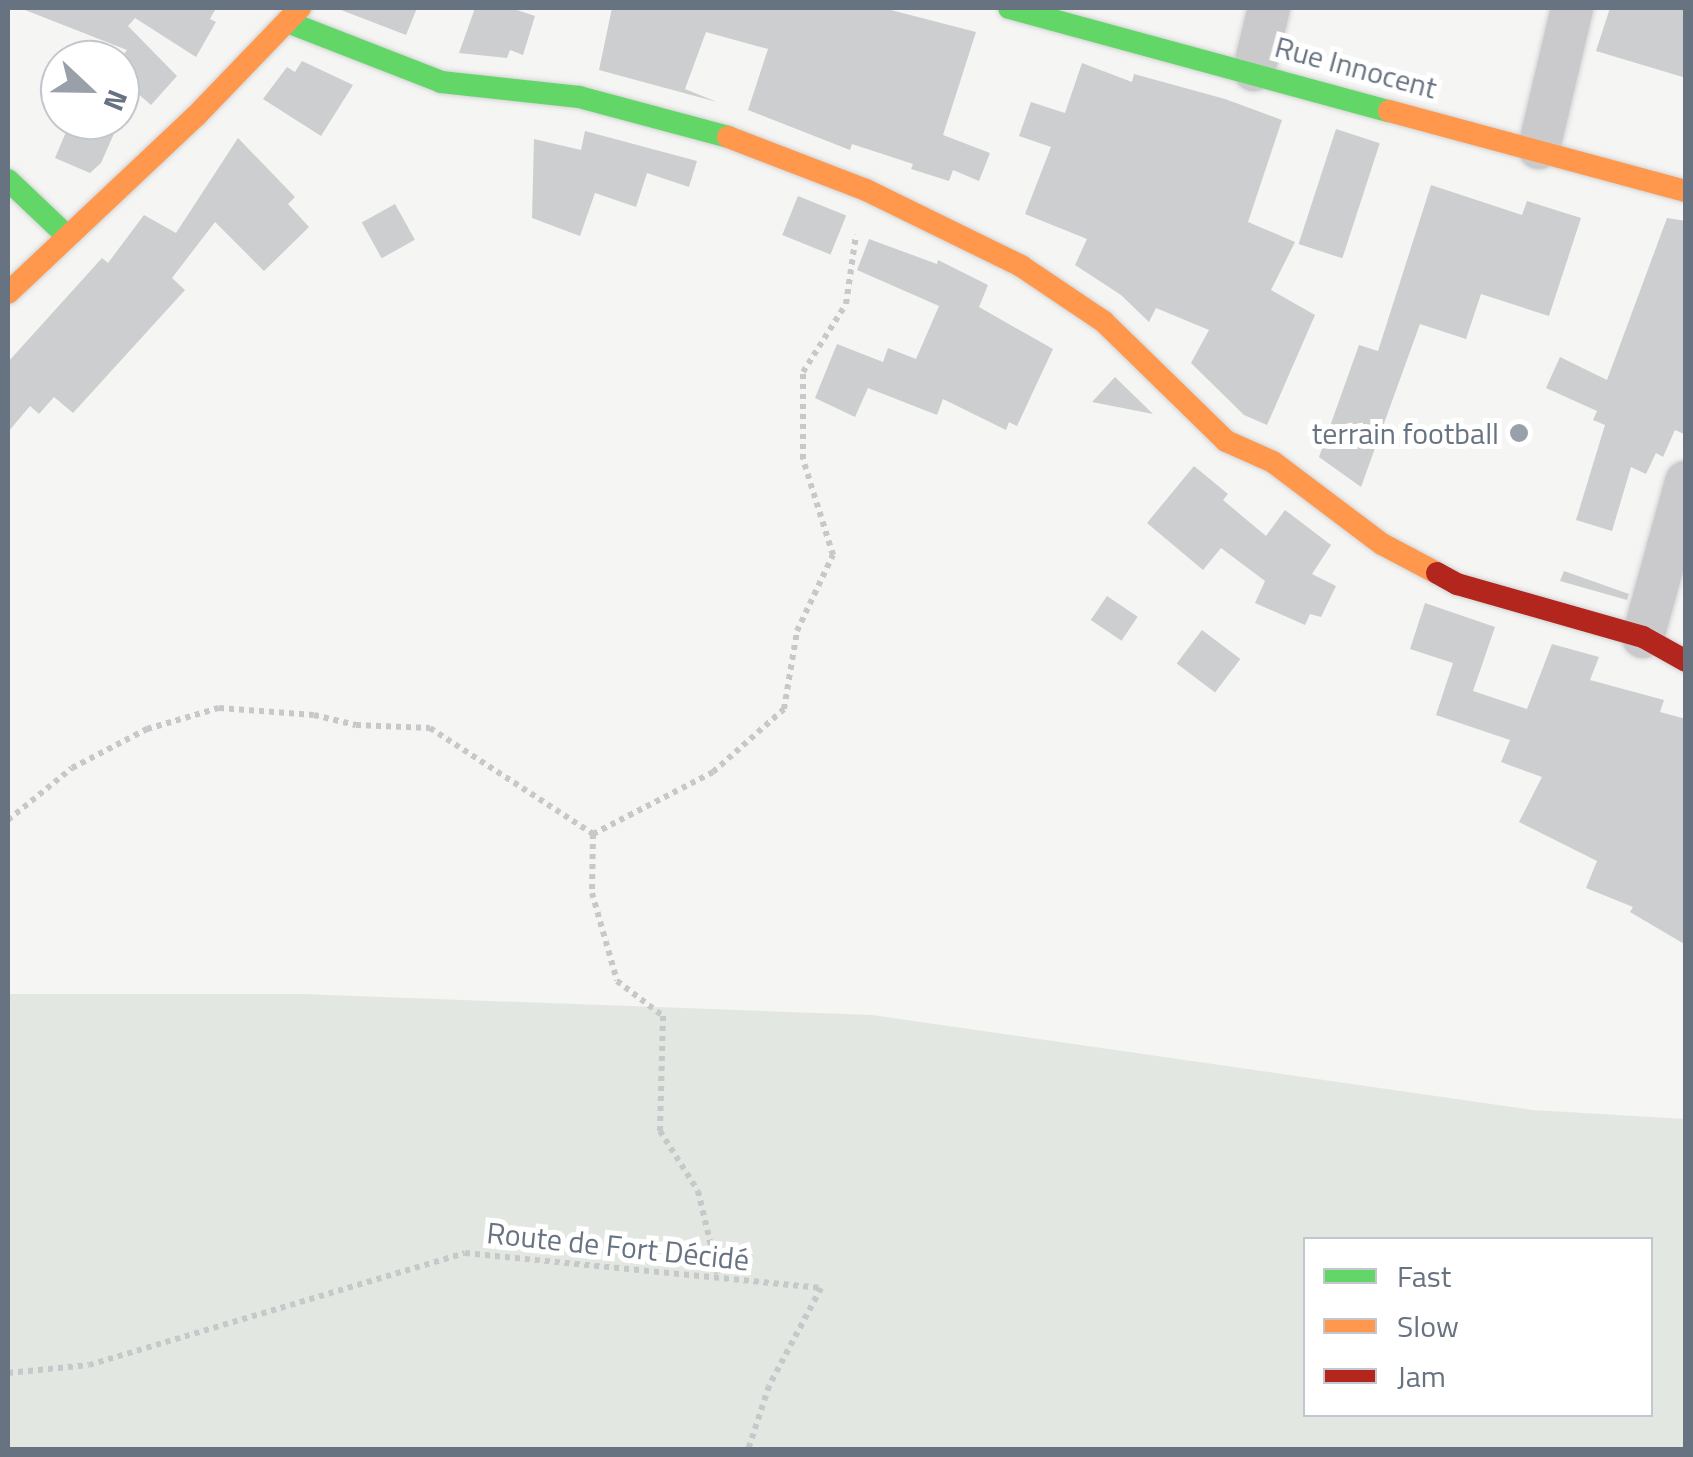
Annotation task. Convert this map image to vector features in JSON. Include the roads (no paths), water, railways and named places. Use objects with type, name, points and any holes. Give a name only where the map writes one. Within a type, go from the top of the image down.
[{"type":"street","name":"Rue Innocent","points":[[1010,8],[1254,70],[1686,190]]},
{"type":"street","points":[[1254,70],[1269,8]]},
{"type":"street","points":[[1539,148],[1572,8]]},
{"type":"street","points":[[8,294],[295,15],[442,82],[579,97],[750,143],[866,190],[1022,266],[1102,320],[1226,441],[1273,462],[1382,544],[1457,584],[1642,637],[1686,662]]},
{"type":"street","points":[[8,180],[68,236]]},
{"type":"street","points":[[1642,637],[1686,482]]},
{"type":"place","name":"terrain football","points":[[1519,433]]}]
